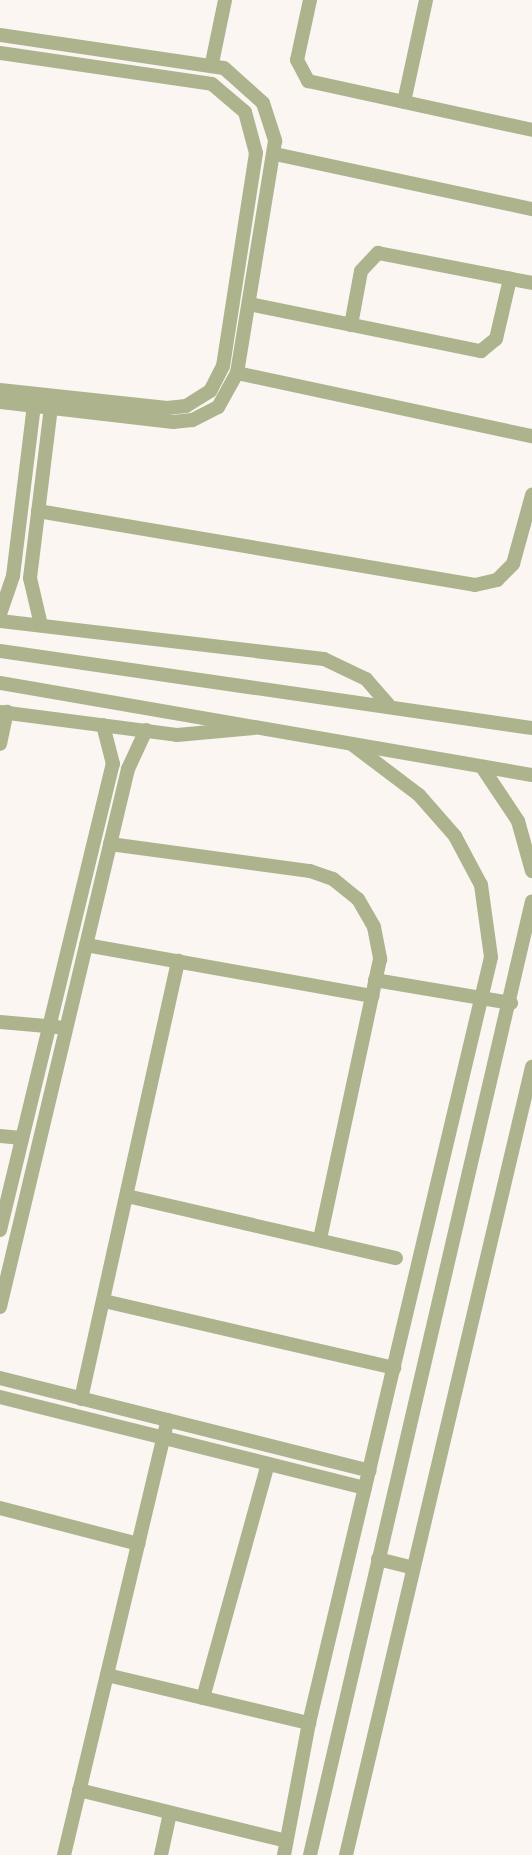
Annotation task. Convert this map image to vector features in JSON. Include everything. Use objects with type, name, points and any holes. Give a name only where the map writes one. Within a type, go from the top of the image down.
[{"type":"street","points":[[212,63],[225,0]]},
{"type":"street","points":[[310,0],[297,60],[304,78],[532,130]]},
{"type":"street","points":[[404,102],[426,0]]},
{"type":"street","points":[[0,35],[212,63],[247,82],[263,103],[275,154],[237,373],[225,400],[192,420],[56,404],[0,390]]},
{"type":"street","points":[[132,71],[134,52]]},
{"type":"street","points":[[0,53],[132,71],[222,89],[239,103],[254,132],[256,153],[223,366],[210,391],[177,408],[56,404],[34,406],[0,402]]},
{"type":"street","points":[[275,154],[532,209]]},
{"type":"street","points":[[351,325],[361,271],[378,253],[532,283]]},
{"type":"street","points":[[249,304],[481,351],[496,339],[510,279]]},
{"type":"street","points":[[237,373],[532,436]]},
{"type":"street","points":[[41,625],[30,587],[38,511],[56,404]]},
{"type":"street","points":[[0,614],[11,586],[34,406]]},
{"type":"street","points":[[38,511],[476,585],[497,580],[513,564],[532,495]]},
{"type":"street","points":[[18,538],[35,539]]},
{"type":"street","points":[[11,586],[30,587]]},
{"type":"street","points":[[0,621],[324,659],[357,672],[389,705]]},
{"type":"street","points":[[0,651],[529,725]]},
{"type":"street","points":[[0,683],[532,775]]},
{"type":"street","points":[[0,744],[3,712],[146,730],[210,735],[258,727]]},
{"type":"street","points":[[0,1230],[113,764],[103,725]]},
{"type":"street","points":[[0,1307],[130,758],[146,730]]},
{"type":"street","points":[[80,1790],[170,1813],[285,1848],[309,1723],[484,999],[491,939],[474,868],[431,806],[352,745]]},
{"type":"street","points":[[482,767],[518,821],[532,869]]},
{"type":"street","points":[[110,844],[333,879],[358,899],[374,927],[380,959],[320,1240]]},
{"type":"street","points":[[310,1855],[511,1003],[532,901]]},
{"type":"street","points":[[86,945],[372,996]]},
{"type":"street","points":[[81,1399],[178,961]]},
{"type":"street","points":[[375,980],[511,1003]]},
{"type":"street","points":[[0,1022],[66,1028]]},
{"type":"street","points":[[346,1855],[411,1567],[532,1067]]},
{"type":"street","points":[[0,1136],[22,1138]]},
{"type":"street","points":[[127,1196],[396,1258]]},
{"type":"street","points":[[104,1301],[394,1368]]},
{"type":"street","points":[[0,1378],[369,1471]]},
{"type":"street","points":[[0,1397],[365,1488]]},
{"type":"street","points":[[64,1855],[168,1420]]},
{"type":"street","points":[[202,1698],[268,1464]]},
{"type":"street","points":[[0,1508],[138,1544]]},
{"type":"street","points":[[378,1559],[411,1567]]},
{"type":"street","points":[[107,1675],[309,1723]]},
{"type":"street","points":[[161,1855],[170,1813]]}]
